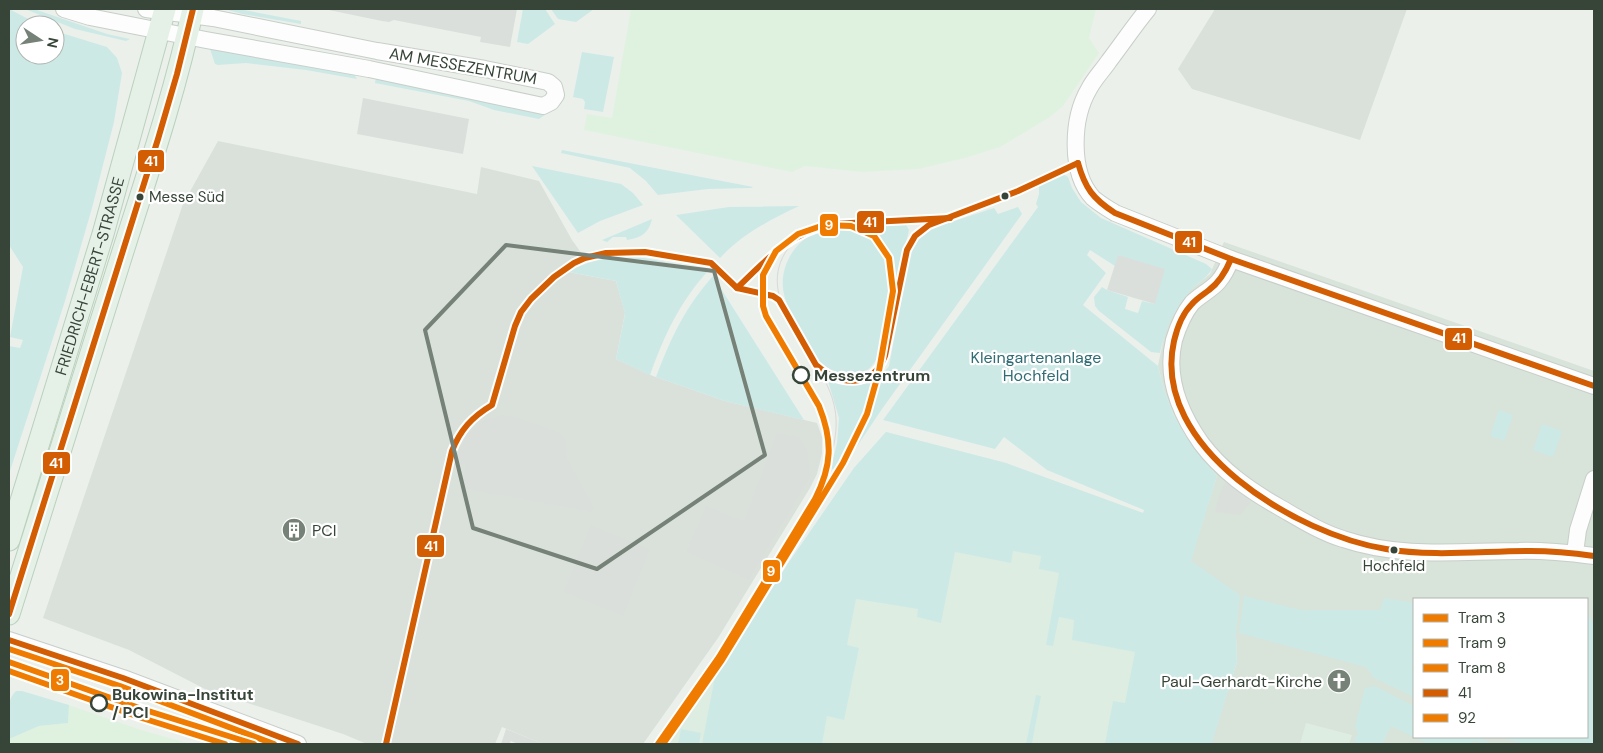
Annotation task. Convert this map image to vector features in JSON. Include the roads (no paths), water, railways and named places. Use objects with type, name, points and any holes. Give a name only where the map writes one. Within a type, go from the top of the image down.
[{"type":"main road","name":"FRIEDRICH-EBERT-STRASSE","points":[[9,614],[118,266],[132,185],[172,19]]},
{"type":"main road","name":"FRIEDRICH-EBERT-STRASSE","points":[[9,540],[103,234],[172,19]]},
{"type":"street","points":[[64,9],[90,17],[172,19]]},
{"type":"street","points":[[1148,9],[1088,90],[1075,131],[1074,142],[1084,183],[1092,196],[1101,205],[1115,213],[1231,259],[1594,386]]},
{"type":"street","name":"AM MESSEZENTRUM","points":[[213,18],[377,51],[484,69],[548,82],[554,87],[556,95],[551,102],[543,106],[369,69],[172,19],[213,18]]},
{"type":"street","points":[[1231,259],[1218,282],[1200,296],[1184,314],[1174,342],[1171,359],[1174,385],[1183,412],[1198,438],[1225,470],[1246,486],[1310,525],[1334,536],[1363,545],[1386,550],[1419,553],[1520,551],[1575,553],[1594,556]]},
{"type":"street","points":[[1575,553],[1576,535],[1594,479]]},
{"type":"street","points":[[9,640],[123,678],[298,744]]},
{"type":"tram line","points":[[823,225],[801,235],[785,253],[778,272],[778,291],[784,310],[826,383],[833,401],[836,427],[828,468]]},
{"type":"tram line","name":"9","points":[[658,744],[719,657],[815,499],[825,475],[829,453],[824,419],[819,406],[766,316],[763,306],[763,275],[776,251],[798,234],[824,225],[851,226],[874,236],[889,258],[893,291],[879,371],[867,414],[843,463],[722,660],[663,744]]},
{"type":"tram line","name":"3","points":[[9,662],[145,710],[254,744]]},
{"type":"tram line","name":"8","points":[[9,671],[142,718],[225,744]]},
{"type":"place","name":"Messe Süd","points":[[140,197]]},
{"type":"place","name":"Messezentrum","points":[[801,375]]},
{"type":"place","name":"PCI","points":[[294,530]]},
{"type":"place","name":"Hochfeld","points":[[1394,550]]},
{"type":"place","name":"Paul-Gerhardt-Kirche","points":[[1339,681]]},
{"type":"place","name":"Bukowina-Institut / PCI","points":[[99,703]]},
{"type":"park label","name":"Kleingartenanlage Hochfeld","points":[[1036,366]]}]
